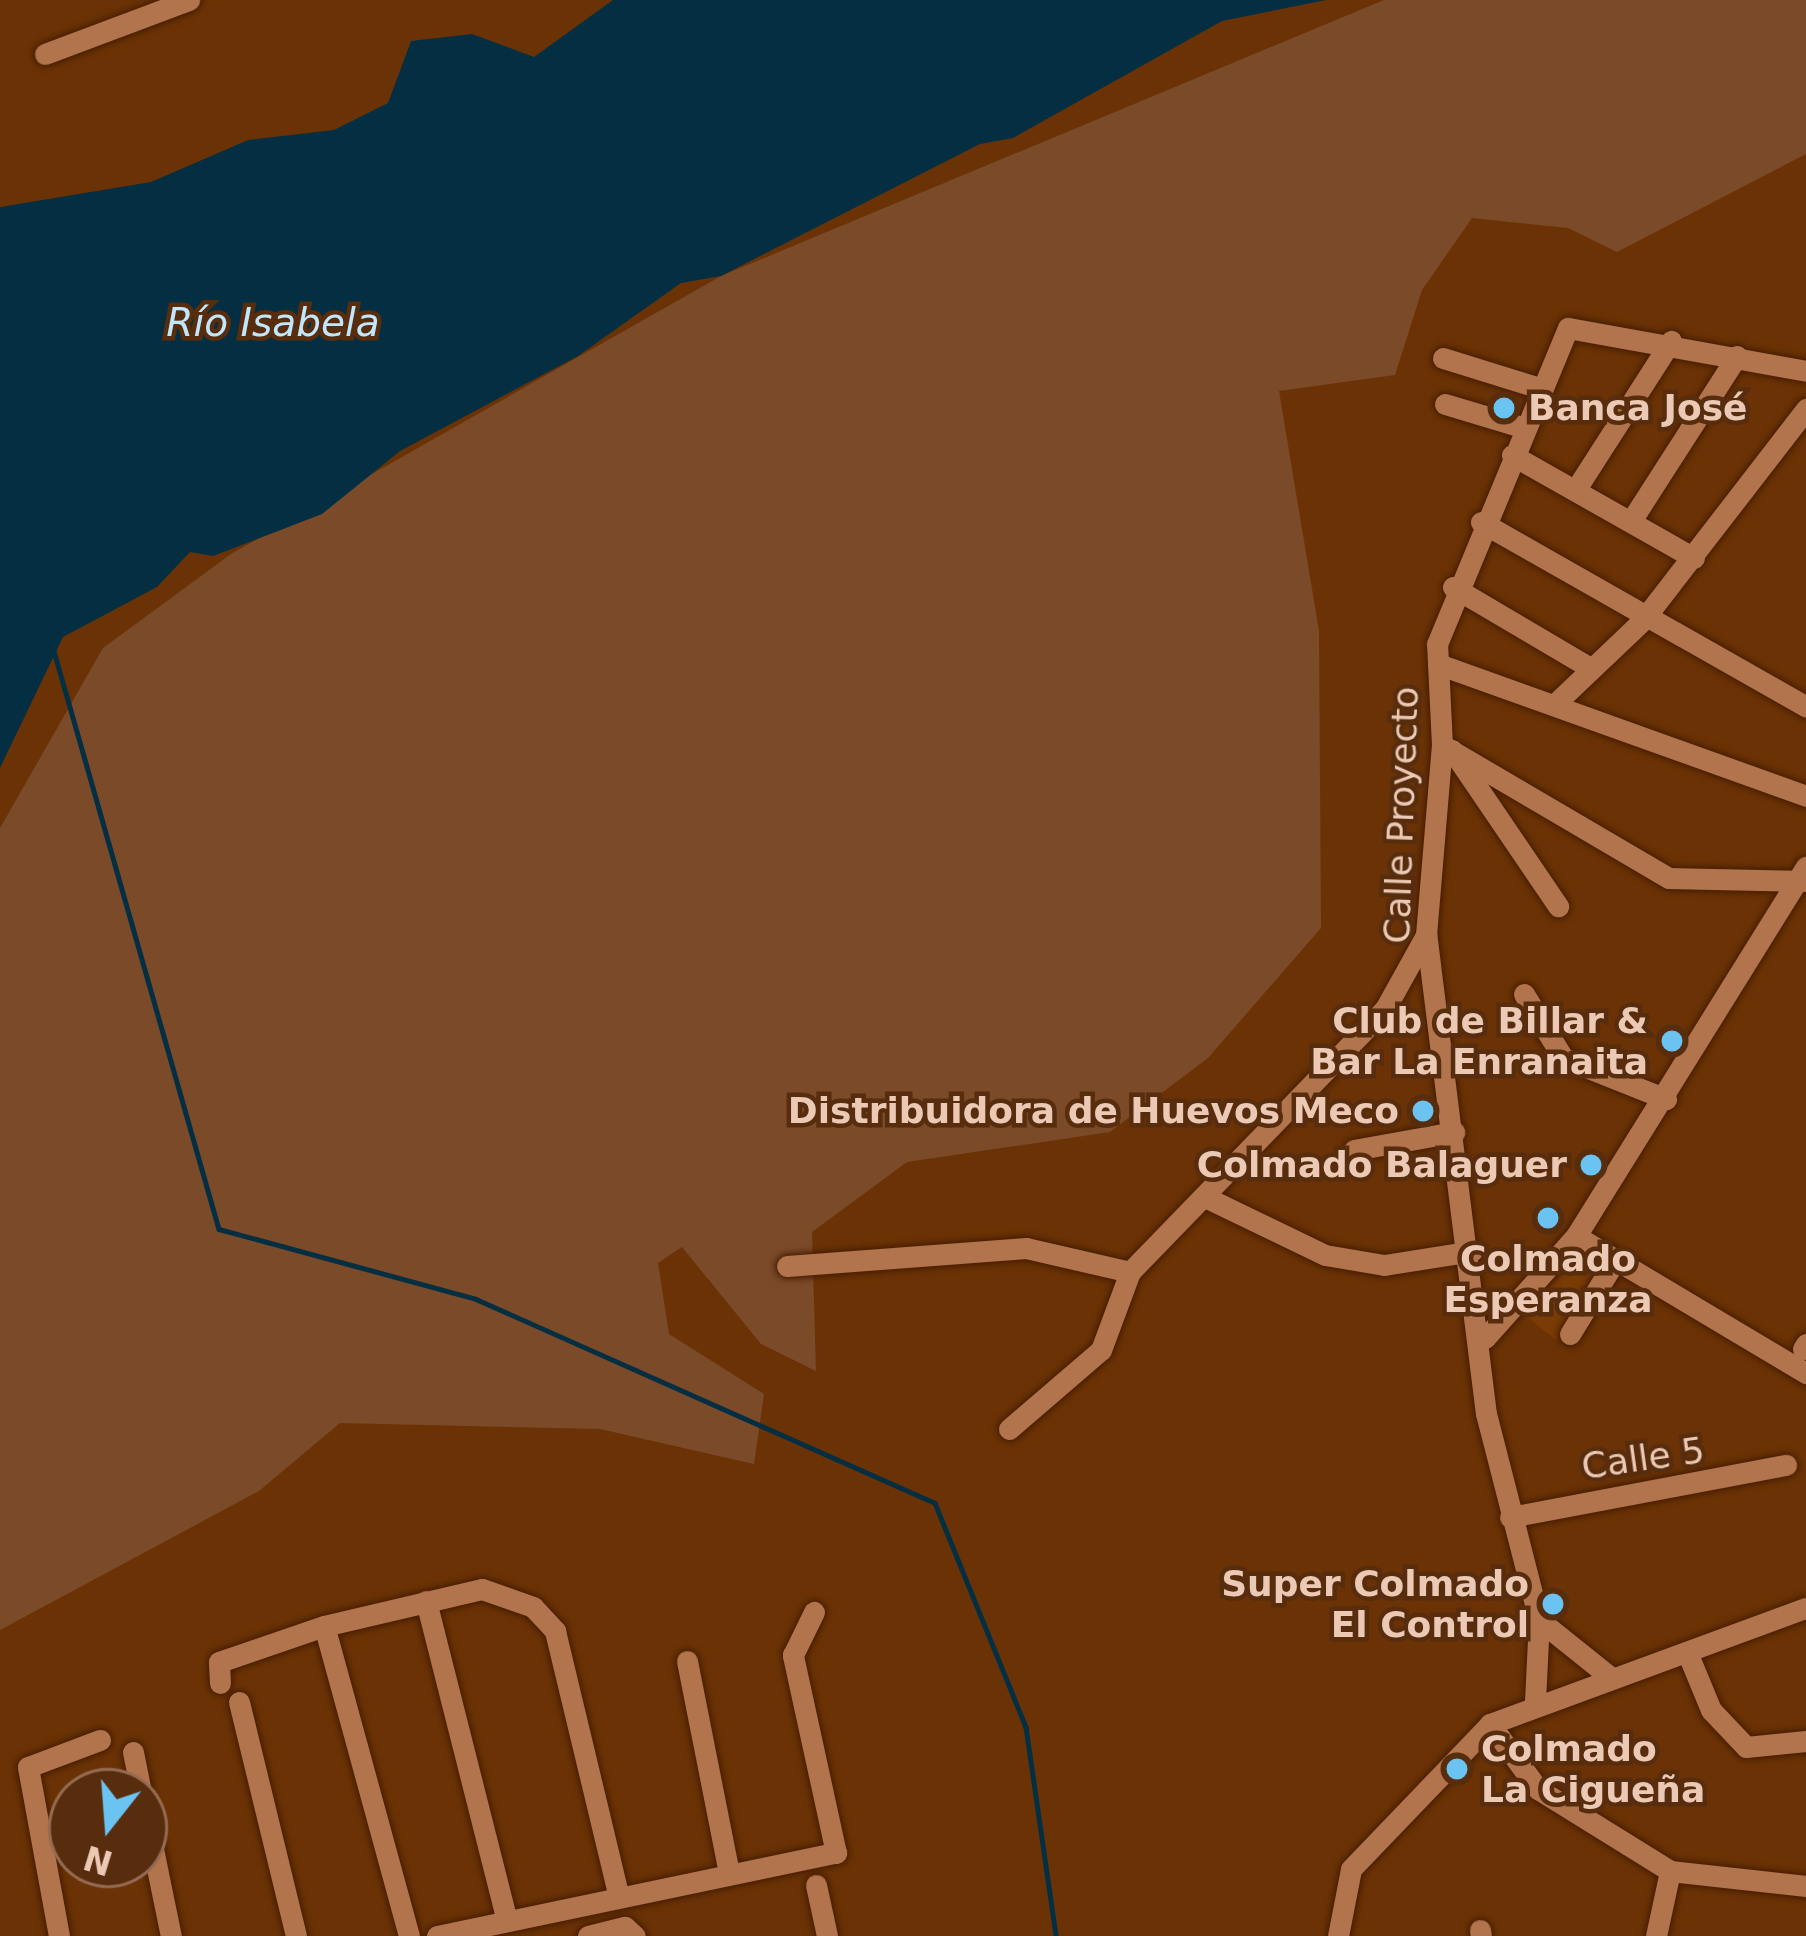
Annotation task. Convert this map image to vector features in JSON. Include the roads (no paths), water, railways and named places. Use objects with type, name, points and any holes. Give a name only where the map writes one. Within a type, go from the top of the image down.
[{"type":"street","points":[[45,54],[189,0]]},
{"type":"street","name":"Calle Proyecto","points":[[1535,1701],[1539,1621],[1486,1414],[1485,1338],[1426,935],[1447,747],[1438,664],[1453,587],[1562,334],[1578,325],[1671,341]]},
{"type":"street","points":[[1576,489],[1671,341],[1806,371]]},
{"type":"street","points":[[1631,521],[1737,356]]},
{"type":"street","points":[[1443,358],[1540,388]]},
{"type":"street","points":[[1445,404],[1525,428]]},
{"type":"street","points":[[1558,700],[1587,666],[1643,620],[1806,409]]},
{"type":"street","points":[[1512,455],[1694,558]]},
{"type":"street","points":[[1481,522],[1643,620],[1806,706]]},
{"type":"street","points":[[1453,587],[1587,666]]},
{"type":"street","points":[[1438,664],[1558,700],[1806,796]]},
{"type":"street","points":[[1447,747],[1669,878],[1804,875]]},
{"type":"street","points":[[1447,747],[1558,906]]},
{"type":"street","points":[[1485,1338],[1576,1236],[1804,875]]},
{"type":"street","points":[[1010,1429],[1101,1350],[1130,1272],[1384,1009],[1426,935]]},
{"type":"street","points":[[1524,994],[1563,1058],[1666,1099]]},
{"type":"street","points":[[1354,1150],[1454,1132]]},
{"type":"street","points":[[1205,1197],[1325,1255],[1384,1265],[1472,1250]]},
{"type":"street","points":[[1576,1236],[1806,1373]]},
{"type":"street","points":[[787,1266],[1026,1248],[1130,1272]]},
{"type":"street","points":[[1570,1334],[1616,1258]]},
{"type":"street","name":"Calle 5","points":[[1510,1517],[1786,1465]]},
{"type":"street","points":[[220,1682],[219,1662],[324,1626],[495,1590],[555,1631],[619,1897]]},
{"type":"street","points":[[426,1601],[507,1921]]},
{"type":"street","points":[[1338,1936],[1351,1869],[1490,1724],[1535,1701],[1806,1608]]},
{"type":"street","points":[[453,1934],[839,1847],[793,1655],[814,1612]]},
{"type":"street","points":[[1539,1621],[1609,1676]]},
{"type":"street","points":[[324,1626],[409,1936]]},
{"type":"street","points":[[1687,1652],[1711,1709],[1746,1747],[1806,1741]]},
{"type":"street","points":[[687,1661],[729,1873]]},
{"type":"street","points":[[239,1702],[296,1936]]},
{"type":"street","points":[[1490,1724],[1538,1790],[1670,1871],[1806,1886]]},
{"type":"street","points":[[58,1936],[28,1767],[100,1740]]},
{"type":"street","points":[[133,1752],[136,1768]]},
{"type":"street","points":[[1657,1936],[1670,1871]]},
{"type":"street","points":[[816,1885],[827,1936]]},
{"type":"street","points":[[160,1888],[170,1936]]},
{"type":"street","points":[[588,1936],[635,1936]]},
{"type":"water","name":"Río Isabela","points":[[613,0],[1326,0],[1222,21],[1013,138],[980,144],[721,276],[681,283],[578,356],[400,451],[322,514],[213,556],[190,552],[157,587],[63,637],[0,768],[0,207],[151,182],[248,140],[334,130],[388,103],[411,41],[472,34],[534,57]]},
{"type":"waterway","points":[[52,644],[219,1229],[476,1299],[935,1503],[1026,1727],[1056,1936]]},
{"type":"place","name":"Banca José","points":[[1504,408]]},
{"type":"place","name":"Club de Billar & Bar La Enranaita","points":[[1672,1041]]},
{"type":"place","name":"Distribuidora de Huevos Meco","points":[[1423,1111]]},
{"type":"place","name":"Colmado Balaguer","points":[[1591,1165]]},
{"type":"place","name":"Colmado Esperanza","points":[[1548,1218]]},
{"type":"place","name":"Super Colmado El Control","points":[[1553,1604]]},
{"type":"place","name":"Colmado La Cigueña","points":[[1457,1769]]}]
